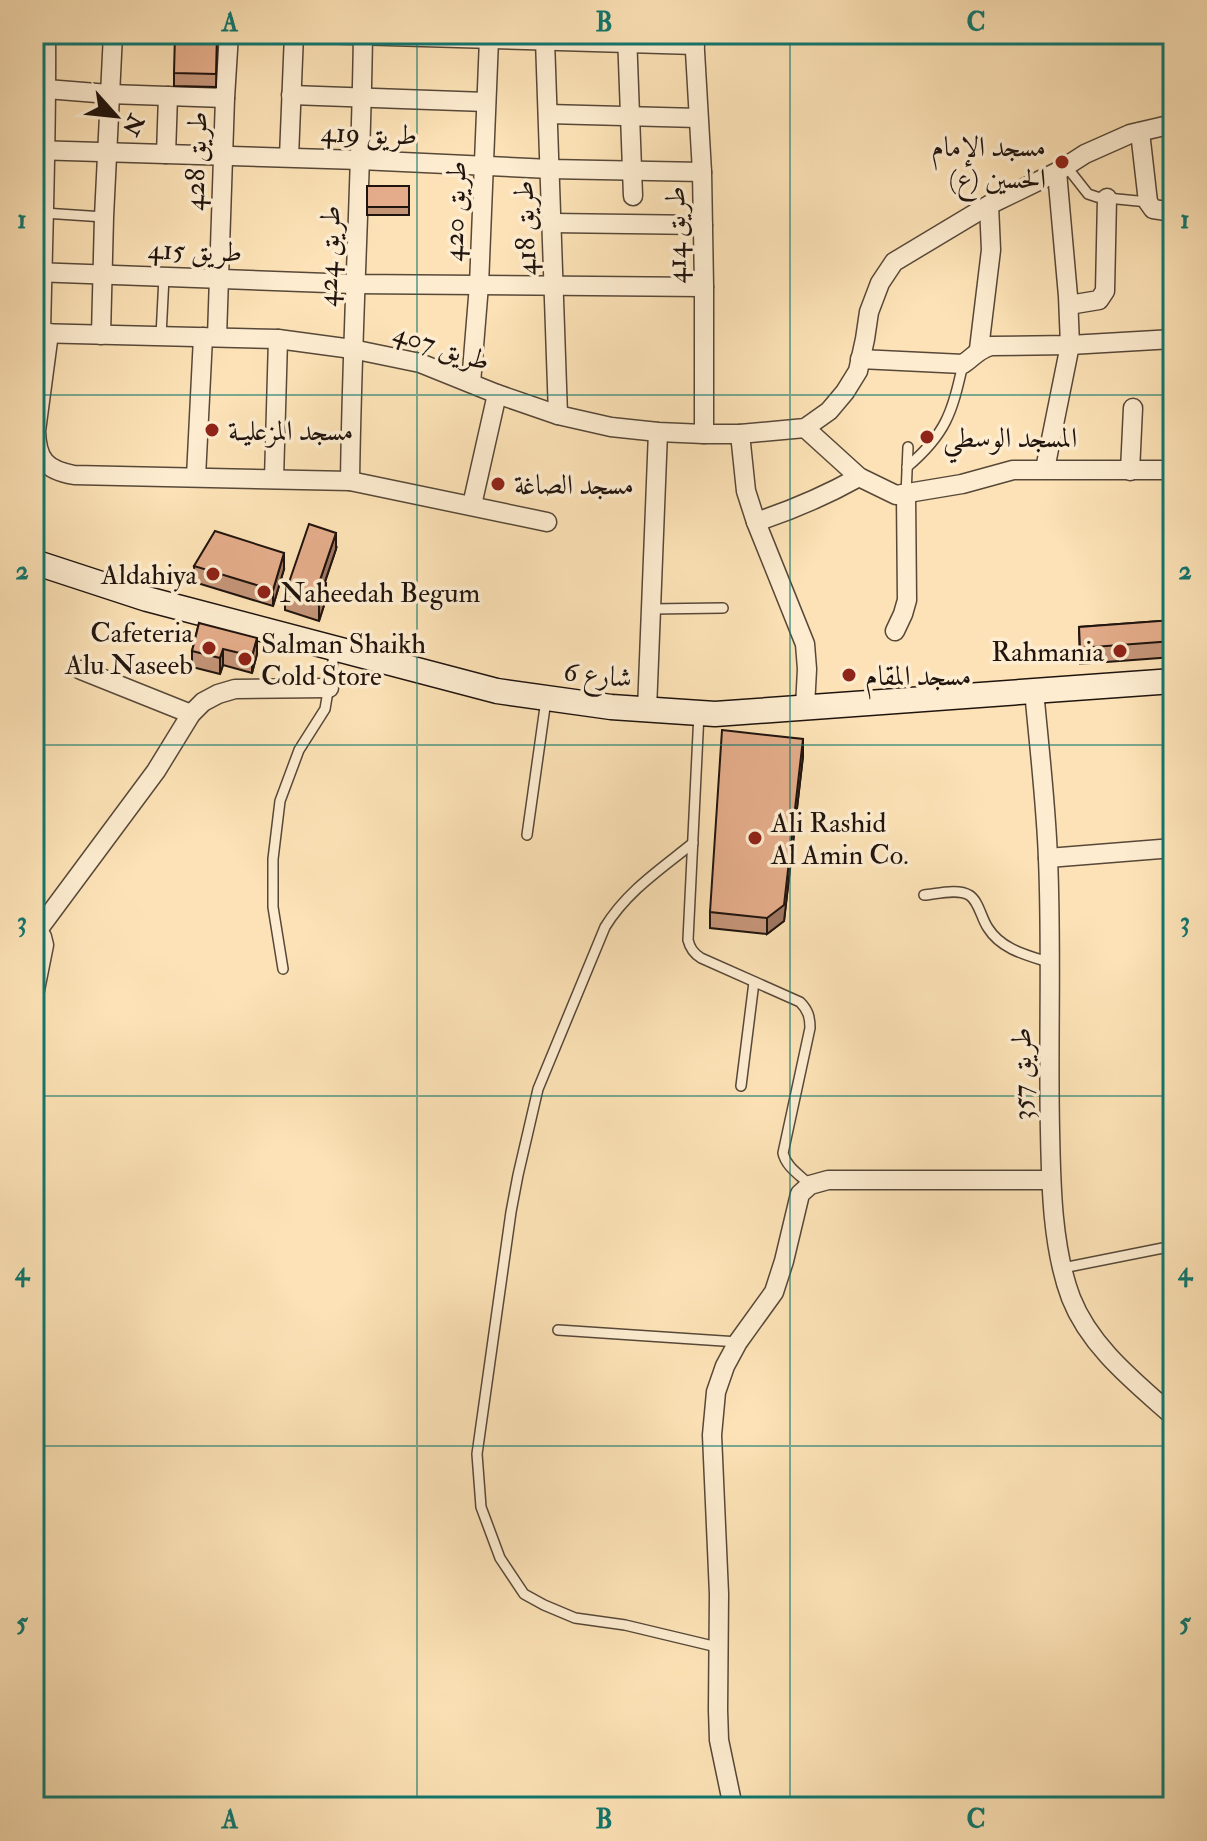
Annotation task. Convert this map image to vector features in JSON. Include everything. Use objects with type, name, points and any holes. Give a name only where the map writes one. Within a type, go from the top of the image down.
[{"type":"street","points":[[46,34],[40,89],[38,213],[41,333],[36,447],[42,460],[56,472],[74,475],[350,481],[547,522]]},
{"type":"street","points":[[101,335],[113,34]]},
{"type":"street","name":"طريق 428","points":[[210,337],[220,279],[229,34]]},
{"type":"street","points":[[289,157],[294,34]]},
{"type":"street","points":[[319,34],[695,39]]},
{"type":"street","name":"طريق 424","points":[[350,481],[363,34]]},
{"type":"street","name":"طريق 420","points":[[471,383],[479,285],[486,102],[495,38]]},
{"type":"street","name":"طريق 418","points":[[535,38],[548,114],[558,415]]},
{"type":"street","points":[[628,38],[633,196]]},
{"type":"street","name":"طريق 414","points":[[695,39],[702,172],[704,434]]},
{"type":"street","points":[[40,89],[225,98]]},
{"type":"street","points":[[291,95],[486,102]]},
{"type":"street","points":[[166,154],[168,96]]},
{"type":"street","points":[[548,114],[698,118]]},
{"type":"street","points":[[1173,124],[1130,134],[1085,154],[1062,169],[989,205],[894,262],[880,283],[869,312],[858,371],[829,411],[805,428],[859,477],[896,495],[962,484],[1013,470],[1173,470]]},
{"type":"street","points":[[1140,132],[1148,202],[1153,209],[1173,212]]},
{"type":"street","name":"طريق 419","points":[[40,151],[702,172]]},
{"type":"street","points":[[1045,469],[1070,345],[1062,169]]},
{"type":"street","points":[[1069,305],[1099,300],[1105,291],[1107,198]]},
{"type":"street","points":[[860,359],[963,364],[971,359],[979,349],[991,250],[989,205]]},
{"type":"street","points":[[552,223],[703,225]]},
{"type":"street","name":"طريق 415","points":[[38,272],[354,284],[704,287]]},
{"type":"street","name":"طريق 407","points":[[41,333],[278,339],[352,349],[420,363],[558,415],[611,427],[704,434],[805,428]]},
{"type":"street","points":[[196,477],[210,337]]},
{"type":"street","points":[[274,479],[278,339]]},
{"type":"street","points":[[979,349],[1173,339]]},
{"type":"street","points":[[472,505],[497,394]]},
{"type":"street","points":[[1130,471],[1133,408]]},
{"type":"street","points":[[647,710],[658,432]]},
{"type":"street","points":[[740,434],[746,491],[805,644],[805,707]]},
{"type":"street","points":[[756,522],[814,501],[859,477]]},
{"type":"street","points":[[895,631],[907,600],[906,495]]},
{"type":"street","name":"شارع 6","points":[[35,566],[147,599],[497,691],[611,707],[715,714],[1173,681]]},
{"type":"street","points":[[81,670],[191,714]]},
{"type":"street","points":[[34,995],[44,945],[36,927],[156,771],[191,714],[203,702],[235,689],[329,688]]},
{"type":"street","name":"طريق 357","points":[[1034,690],[1048,858],[1051,1180],[1058,1254],[1071,1300],[1093,1337],[1119,1369],[1173,1416]]},
{"type":"street","points":[[1048,858],[1173,848]]},
{"type":"street","points":[[733,1807],[719,1740],[719,1594],[712,1435],[716,1392],[738,1342],[774,1292],[800,1194],[810,1185],[828,1180],[1051,1180]]},
{"type":"lane","points":[[1062,169],[1088,194],[1148,202]]},
{"type":"lane","points":[[38,213],[104,217]]},
{"type":"lane","points":[[161,336],[164,277]]},
{"type":"lane","points":[[907,467],[932,443],[944,426],[963,364]]},
{"type":"lane","points":[[906,495],[908,447]]},
{"type":"lane","points":[[651,609],[723,608]]},
{"type":"lane","points":[[283,969],[273,907],[273,859],[280,801],[299,750],[325,709],[335,649]]},
{"type":"lane","points":[[527,835],[547,699]]},
{"type":"lane","points":[[699,713],[689,946],[701,958],[800,1002],[807,1009],[810,1028],[783,1153],[789,1166],[810,1185]]},
{"type":"lane","points":[[693,843],[615,910],[605,927],[538,1089],[511,1212],[477,1454],[481,1507],[500,1558],[524,1594],[575,1618],[625,1625],[717,1647]]},
{"type":"lane","points":[[924,895],[969,894],[987,927],[1002,943],[1048,962]]},
{"type":"lane","points":[[741,1086],[754,982]]},
{"type":"lane","points":[[1063,1268],[1173,1246]]},
{"type":"lane","points":[[558,1330],[738,1342]]},
{"type":"building","points":[[175,34],[217,34],[216,74],[174,73]]},
{"type":"building","points":[[367,186],[409,186],[409,207],[367,207]]},
{"type":"building","points":[[309,524],[336,533],[320,580],[326,583],[319,605],[285,594]]},
{"type":"building","points":[[215,531],[284,553],[273,590],[194,566]]},
{"type":"building","points":[[1173,620],[1173,641],[1080,648],[1079,627]]},
{"type":"building","points":[[199,623],[257,638],[252,656],[223,649],[220,658],[192,651]]},
{"type":"building","name":"Ali Rashid Al Amin Co.","points":[[722,730],[803,739],[784,905],[767,918],[710,912]]},
{"type":"place","name":"مسجد الإمام الحسين (ع)","points":[[1062,162]]},
{"type":"place","name":"مسجد المزعليـة","points":[[212,430]]},
{"type":"place","name":"المسجد الوسطي","points":[[927,437]]},
{"type":"place","name":"مسجد الصاغة","points":[[498,484]]},
{"type":"place","name":"Aldahiya","points":[[213,574]]},
{"type":"place","name":"Naheedah Begum","points":[[264,592]]},
{"type":"place","name":"Cafeteria Alu Naseeb","points":[[209,648]]},
{"type":"place","name":"Rahmania","points":[[1120,651]]},
{"type":"place","name":"Salman Shaikh Cold Store","points":[[245,659]]},
{"type":"place","name":"مسجد المقام","points":[[849,675]]},
{"type":"place","name":"Ali Rashid Al Amin Co.","points":[[755,838]]}]
